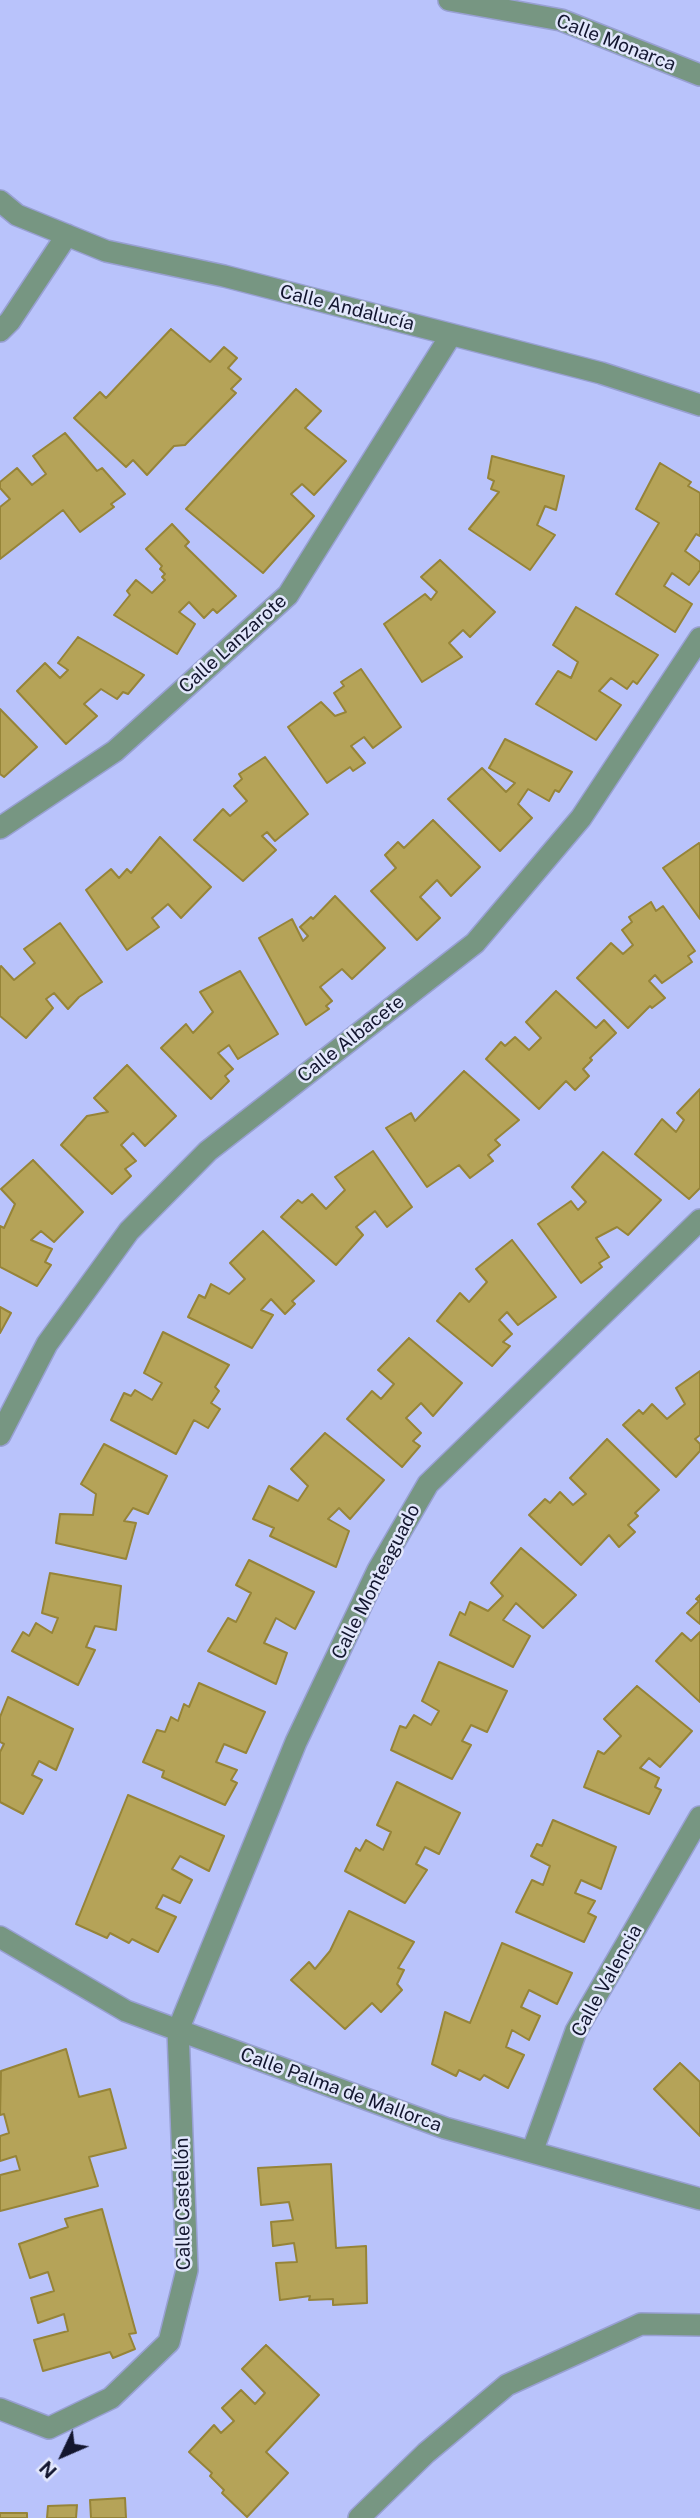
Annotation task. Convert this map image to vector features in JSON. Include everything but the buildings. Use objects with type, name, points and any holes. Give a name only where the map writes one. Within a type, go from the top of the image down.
[{"type":"street","name":"Calle Monarca","points":[[449,0],[561,20],[700,75]]},
{"type":"street","name":"Calle Andalucía","points":[[0,201],[17,215],[106,251],[224,276],[601,373],[700,405]]},
{"type":"street","points":[[0,331],[10,321],[67,235]]},
{"type":"street","name":"Calle Lanzarote","points":[[0,828],[115,751],[288,596],[451,335]]},
{"type":"street","name":"Calle Albacete","points":[[0,1435],[47,1344],[129,1231],[208,1152],[475,943],[581,818],[700,638]]},
{"type":"street","name":"Calle Monteaguado","points":[[178,2030],[296,1742],[378,1570],[428,1484],[700,1220]]},
{"type":"street","name":"Calle Valencia","points":[[532,2152],[576,2031],[700,1817]]},
{"type":"street","name":"Calle Palma de Mallorca","points":[[0,1937],[126,2011],[445,2128],[700,2199]]},
{"type":"street","name":"Calle Castellón","points":[[0,2409],[49,2428],[111,2398],[169,2342],[187,2270],[178,2030]]},
{"type":"street","points":[[359,2518],[426,2453],[507,2385],[641,2324],[700,2325]]}]
